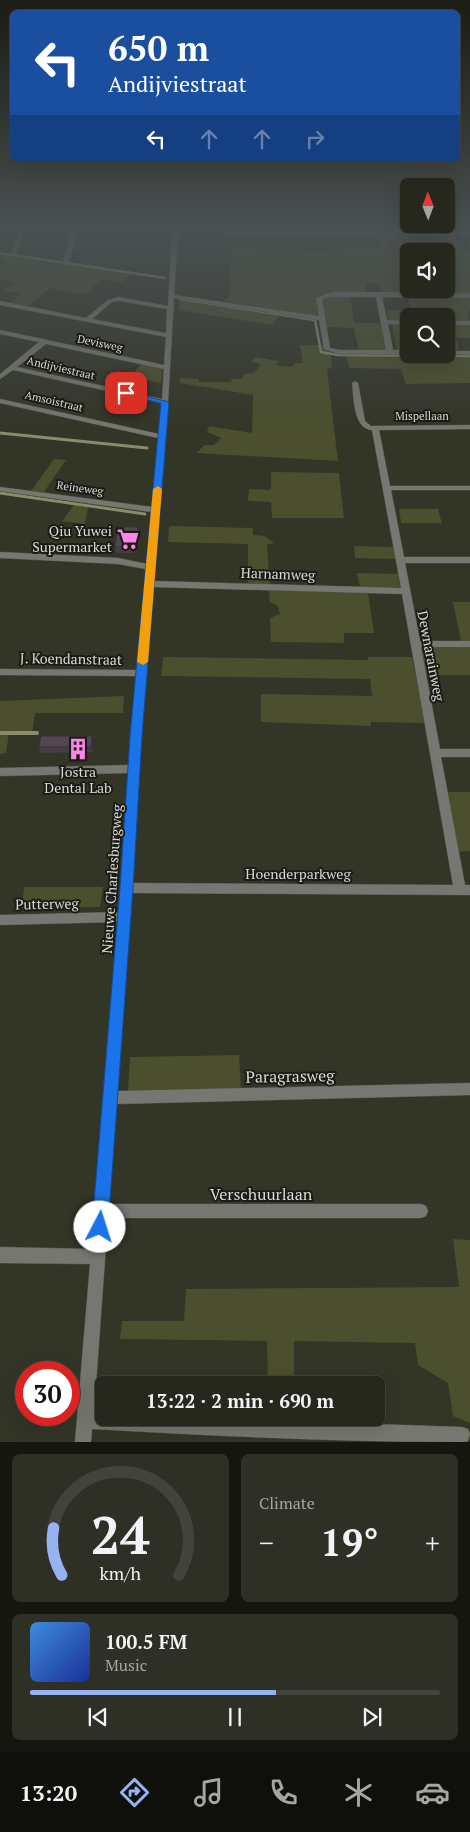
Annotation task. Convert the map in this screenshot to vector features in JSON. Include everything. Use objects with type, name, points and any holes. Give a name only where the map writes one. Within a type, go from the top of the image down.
[{"type":"street","name":"Nieuwe Charlesburgweg","points":[[83,1442],[111,1098],[142,673],[165,402],[171,296]]},
{"type":"street","points":[[173,296],[321,318]]},
{"type":"street","points":[[322,296],[319,298],[321,318],[327,349],[331,351],[400,352]]},
{"type":"street","points":[[379,296],[390,352]]},
{"type":"street","points":[[87,320],[110,301],[119,299],[171,308]]},
{"type":"street","points":[[0,303],[169,336]]},
{"type":"street","points":[[384,322],[400,322]]},
{"type":"street","points":[[455,323],[470,323]]},
{"type":"street","name":"Devisweg","points":[[0,332],[167,368]]},
{"type":"street","points":[[0,377],[45,342]]},
{"type":"street","points":[[455,353],[470,353]]},
{"type":"street","name":"Andijviestraat","points":[[12,368],[165,402]]},
{"type":"street","points":[[355,383],[362,422],[369,428],[374,428]]},
{"type":"street","name":"Amsoistraat","points":[[0,401],[162,437]]},
{"type":"street","name":"Mispellaan","points":[[374,428],[470,428]]},
{"type":"street","name":"Dewnarainweg","points":[[374,428],[435,752],[465,890]]},
{"type":"street","points":[[386,488],[470,488]]},
{"type":"street","name":"Reineweg","points":[[0,489],[156,510]]},
{"type":"street","points":[[0,555],[118,561],[151,567]]},
{"type":"street","points":[[399,560],[470,560]]},
{"type":"street","name":"Harnamweg","points":[[150,584],[404,592]]},
{"type":"street","points":[[416,644],[470,644]]},
{"type":"street","name":"J. Koendanstraat","points":[[0,672],[142,673]]},
{"type":"street","points":[[435,752],[470,753]]},
{"type":"street","points":[[0,772],[135,769]]},
{"type":"street","name":"Hoenderparkweg","points":[[126,888],[465,890]]},
{"type":"street","name":"Putterweg","points":[[0,920],[124,918]]},
{"type":"street","name":"Paragrasweg","points":[[111,1098],[470,1089]]},
{"type":"street","name":"Verschuurlaan","points":[[102,1211],[421,1211]]},
{"type":"street","points":[[0,1255],[97,1257]]},
{"type":"street","points":[[84,1420],[172,1425],[462,1435]]},
{"type":"green space","points":[[18,296],[40,296],[27,306],[10,303]]},
{"type":"green space","points":[[228,296],[318,296],[316,298],[318,314],[223,301]]},
{"type":"green space","points":[[350,296],[354,323],[384,323],[388,350],[359,351],[354,328],[325,327],[322,299],[324,297]]},
{"type":"green space","points":[[470,297],[470,311],[468,311],[470,322],[455,322],[455,308],[410,308],[408,298]]},
{"type":"green space","points":[[180,299],[280,315],[272,325],[179,310]]},
{"type":"green space","points":[[387,310],[400,311],[400,321],[389,320]]},
{"type":"green space","points":[[392,324],[400,324],[400,350],[396,348]]},
{"type":"green space","points":[[455,324],[470,324],[470,338],[456,338],[460,352],[455,352]]},
{"type":"green space","points":[[300,345],[322,345],[325,350],[331,352],[332,368],[327,369],[338,461],[196,453],[205,445],[214,445],[221,438],[207,432],[209,426],[252,433],[253,395],[180,383],[180,378],[199,379],[199,382],[230,382],[232,379],[242,379],[245,374],[254,373],[260,366],[260,364],[251,362],[255,357],[279,361],[276,365],[292,367],[295,363],[303,363]]},
{"type":"green space","points":[[346,353],[400,353],[400,363],[455,363],[455,354],[470,354],[470,383],[406,384],[401,369],[349,368]]},
{"type":"green space","points":[[141,364],[162,368],[161,383],[130,377]]},
{"type":"green space","points":[[54,459],[66,460],[44,492],[31,491]]},
{"type":"green space","points":[[271,472],[339,473],[344,518],[272,518],[271,502],[248,501],[249,489],[271,490]]},
{"type":"green space","points":[[74,505],[88,507],[85,524],[62,521]]},
{"type":"green space","points":[[399,509],[438,509],[442,523],[401,523]]},
{"type":"green space","points":[[169,526],[253,528],[253,535],[265,536],[274,543],[267,545],[270,586],[248,585],[248,544],[168,542]]},
{"type":"green space","points":[[354,546],[394,547],[396,559],[355,558]]},
{"type":"green space","points":[[357,573],[398,574],[400,587],[360,587]]},
{"type":"green space","points":[[269,590],[368,593],[374,633],[344,633],[344,643],[271,642],[270,618],[280,614],[278,606],[270,602]]},
{"type":"green space","points":[[453,602],[470,602],[470,641],[461,641]]},
{"type":"green space","points":[[431,646],[470,646],[470,675],[426,675],[422,649]]},
{"type":"green space","points":[[163,657],[368,660],[368,657],[412,657],[425,723],[371,722],[371,726],[261,722],[261,694],[372,696],[370,679],[161,676]]},
{"type":"green space","points":[[124,696],[123,713],[35,713],[32,733],[9,733],[6,753],[0,754],[0,701]]},
{"type":"green space","points":[[447,792],[470,792],[470,851],[458,852]]},
{"type":"green space","points":[[24,887],[103,887],[100,907],[22,908]]},
{"type":"green space","points":[[239,1055],[241,1089],[128,1091],[130,1057]]},
{"type":"green space","points":[[453,1239],[470,1240],[470,1423],[453,1416],[448,1383],[418,1365],[415,1343],[294,1341],[294,1376],[268,1376],[267,1341],[120,1339],[122,1321],[184,1321],[186,1289],[459,1287]]},
{"type":"building","name":"Qiu Yuwei Supermarket","points":[[117,527],[138,527],[137,539],[133,539],[133,547],[115,547]]},
{"type":"building","points":[[41,736],[92,736],[91,747],[39,747]]},
{"type":"waterway","points":[[180,299],[315,320],[321,352],[338,355],[470,356]]},
{"type":"waterway","points":[[0,433],[147,448]]},
{"type":"waterway","points":[[0,493],[145,514]]},
{"type":"waterway","points":[[0,733],[37,733]]},
{"type":"slow traffic","points":[[143,662],[158,489]]},
{"type":"place","name":"Qiu Yuwei Supermarket","points":[[128,539]]},
{"type":"place","name":"Jostra Dental Lab","points":[[78,749]]},
{"type":"route","points":[[100,1227],[111,1098],[136,736],[165,402],[126,393]]}]
